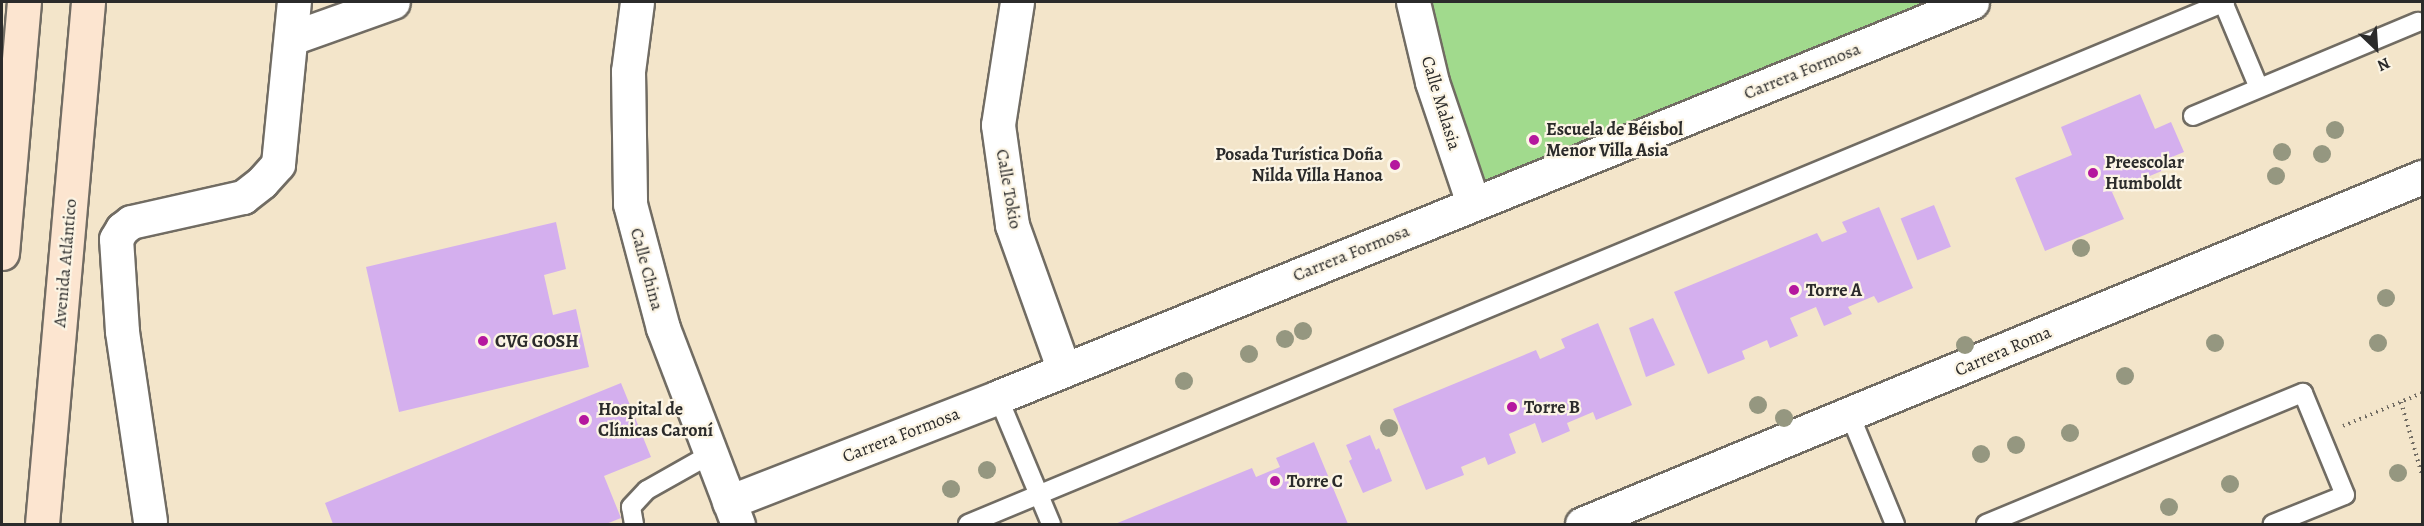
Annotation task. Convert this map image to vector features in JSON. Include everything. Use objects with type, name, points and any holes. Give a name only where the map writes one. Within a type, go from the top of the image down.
[{"type":"main road","points":[[2,253],[24,2]]},
{"type":"main road","name":"Avenida Atlántico","points":[[42,525],[88,2]]},
{"type":"street","points":[[150,521],[122,331],[116,239],[122,229],[131,222],[243,197],[268,176],[278,164],[294,2]]},
{"type":"street","points":[[292,38],[393,2]]},
{"type":"street","name":"Calle China","points":[[637,2],[628,71],[630,204],[663,328],[709,455],[734,514]]},
{"type":"street","name":"Calle Tokio","points":[[1017,2],[998,125],[1012,225],[1064,370]]},
{"type":"street","name":"Calle Malasia","points":[[1413,2],[1432,82],[1473,203]]},
{"type":"street","name":"Carrera Formosa","points":[[734,514],[998,397],[1972,2]]},
{"type":"street","name":"Carrera Roma","points":[[1582,525],[2422,177]]},
{"type":"lane","points":[[968,525],[2224,2],[2259,88]]},
{"type":"lane","points":[[2193,116],[2418,22]]},
{"type":"lane","points":[[1986,525],[2302,393],[2345,495],[2273,525]]},
{"type":"lane","points":[[998,397],[1051,525]]},
{"type":"lane","points":[[1850,415],[1895,525]]},
{"type":"lane","points":[[634,525],[631,507],[647,490],[709,455]]},
{"type":"path","points":[[2320,435],[2422,393]]},
{"type":"path","points":[[2401,402],[2422,475]]},
{"type":"green space","name":"Escuela de Béisbol Menor Villa Asia","points":[[1419,2],[1958,2],[1476,194]]},
{"type":"building","name":"Preescolar Humboldt","points":[[2140,94],[2155,129],[2171,122],[2184,152],[2167,159],[2171,167],[2112,192],[2124,219],[2045,251],[2015,178],[2072,155],[2061,127]]},
{"type":"building","points":[[1934,205],[1951,247],[1917,260],[1901,218]]},
{"type":"building","name":"Torre A","points":[[1879,207],[1913,288],[1878,303],[1874,296],[1848,307],[1852,314],[1824,326],[1816,307],[1790,318],[1798,336],[1770,348],[1767,340],[1742,351],[1745,359],[1708,374],[1674,292],[1817,233],[1822,242],[1847,232],[1842,222]]},
{"type":"building","name":"CVG GOSH","points":[[556,222],[566,269],[544,275],[553,315],[576,309],[589,367],[399,412],[366,267]]},
{"type":"building","points":[[1653,318],[1675,365],[1646,377],[1629,328]]},
{"type":"building","name":"Torre B","points":[[1598,323],[1632,405],[1596,420],[1593,412],[1567,423],[1570,431],[1542,443],[1535,423],[1509,434],[1516,453],[1488,465],[1485,457],[1461,467],[1464,475],[1426,490],[1393,409],[1536,350],[1540,359],[1565,348],[1561,339]]},
{"type":"building","name":"Hospital de Clínicas Caroní","points":[[621,383],[651,457],[604,476],[621,518],[606,524],[333,524],[325,503]]},
{"type":"building","points":[[1370,435],[1376,450],[1379,448],[1392,481],[1363,493],[1349,461],[1352,459],[1346,445]]},
{"type":"building","name":"Torre C","points":[[1314,442],[1348,524],[1115,524],[1252,468],[1256,477],[1280,467],[1276,458]]},
{"type":"place","name":"Escuela de Béisbol Menor Villa Asia","points":[[1534,140]]},
{"type":"place","name":"Posada Turística Doña Nilda Villa Hanoa","points":[[1395,165]]},
{"type":"place","name":"Preescolar Humboldt","points":[[2093,173]]},
{"type":"place","name":"Torre A","points":[[1794,290]]},
{"type":"place","name":"CVG GOSH","points":[[483,341]]},
{"type":"place","name":"Torre B","points":[[1512,407]]},
{"type":"place","name":"Hospital de Clínicas Caroní","points":[[584,420]]},
{"type":"place","name":"Torre C","points":[[1275,481]]}]
